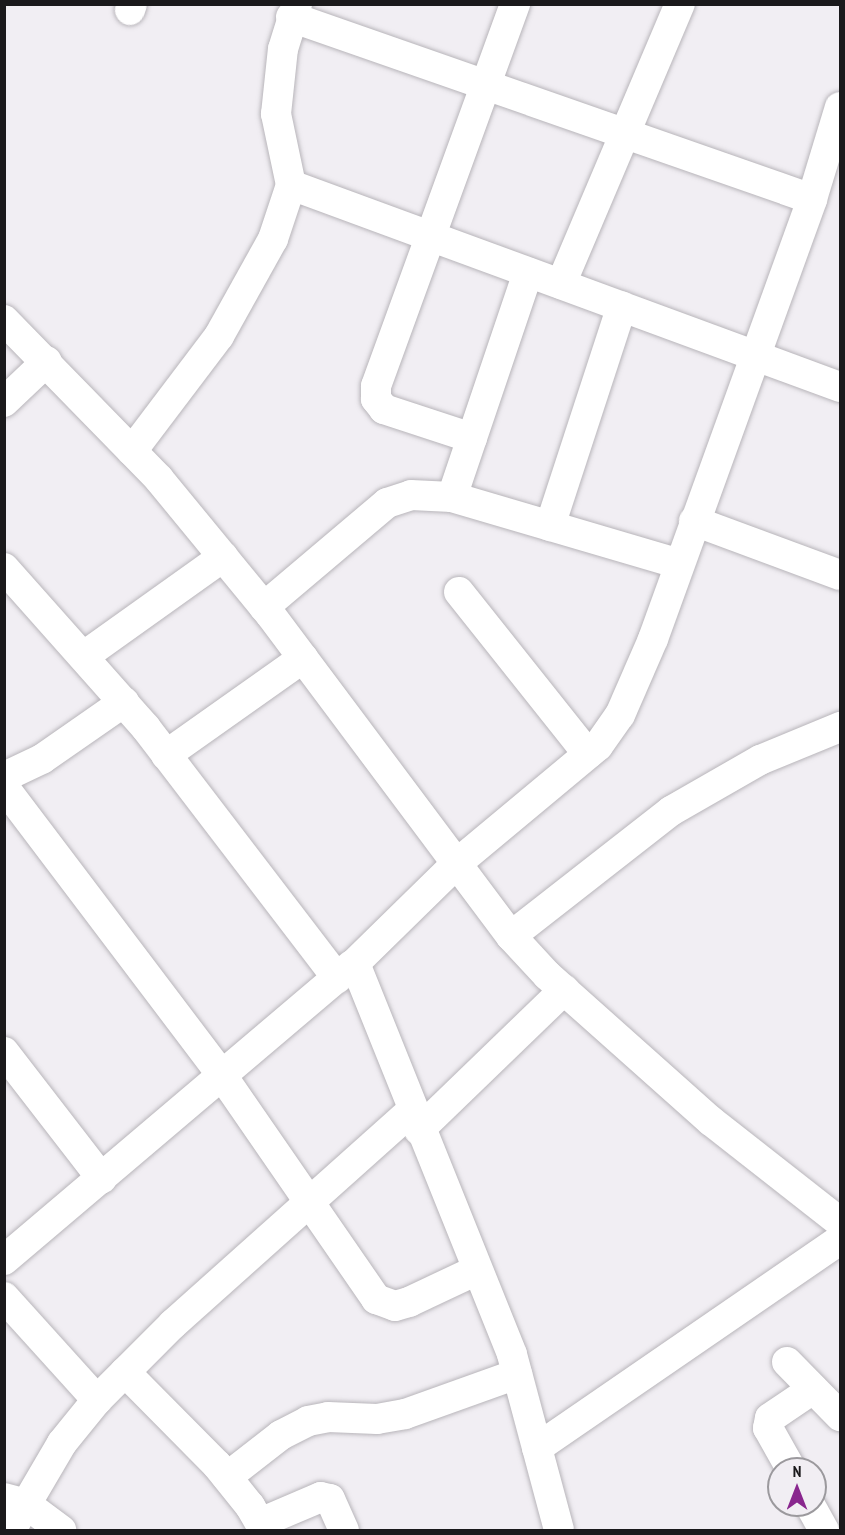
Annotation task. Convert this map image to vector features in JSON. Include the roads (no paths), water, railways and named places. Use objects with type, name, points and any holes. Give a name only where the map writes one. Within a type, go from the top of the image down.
[{"type":"street","points":[[472,438],[384,409],[376,399],[376,386],[514,4]]},
{"type":"street","points":[[561,284],[627,136],[680,4]]},
{"type":"street","points":[[132,451],[219,336],[273,240],[291,185],[276,114],[278,78],[294,11],[484,86],[812,199]]},
{"type":"street","points":[[4,1260],[346,970],[455,864],[588,754],[620,715],[640,675],[756,355],[812,199],[840,107]]},
{"type":"street","points":[[291,185],[840,387]]},
{"type":"street","points":[[452,497],[528,272]]},
{"type":"street","points":[[550,526],[622,306]]},
{"type":"street","points":[[4,320],[47,361],[132,451],[264,607],[511,936],[564,990],[711,1120],[840,1222]]},
{"type":"street","points":[[4,402],[47,361]]},
{"type":"street","points":[[264,607],[387,503],[411,495],[452,497],[679,564]]},
{"type":"street","points":[[694,521],[840,576]]},
{"type":"street","points":[[84,656],[222,557]]},
{"type":"street","points":[[4,568],[124,702],[346,970],[415,1121],[517,1374],[559,1530]]},
{"type":"street","points":[[459,592],[588,754]]},
{"type":"street","points":[[166,755],[303,658]]},
{"type":"street","points":[[4,777],[42,759],[124,702]]},
{"type":"street","points":[[511,936],[671,812],[760,760],[840,727]]},
{"type":"street","points":[[4,787],[222,1077],[309,1199],[376,1299],[385,1305],[409,1302],[477,1270]]},
{"type":"street","points":[[11,1530],[15,1501],[97,1400],[125,1372],[309,1199],[415,1121],[564,990]]},
{"type":"street","points":[[4,1052],[102,1179]]},
{"type":"street","points":[[537,1448],[840,1240]]},
{"type":"street","points":[[4,1297],[97,1400]]},
{"type":"street","points":[[787,1362],[840,1416]]},
{"type":"street","points":[[125,1372],[227,1477],[262,1527],[321,1497],[330,1499],[344,1530]]},
{"type":"street","points":[[227,1477],[281,1435],[308,1421],[328,1417],[377,1419],[405,1414],[517,1374]]},
{"type":"street","points":[[784,1457],[768,1428],[770,1418],[813,1389]]},
{"type":"street","points":[[15,1501],[61,1530]]}]
